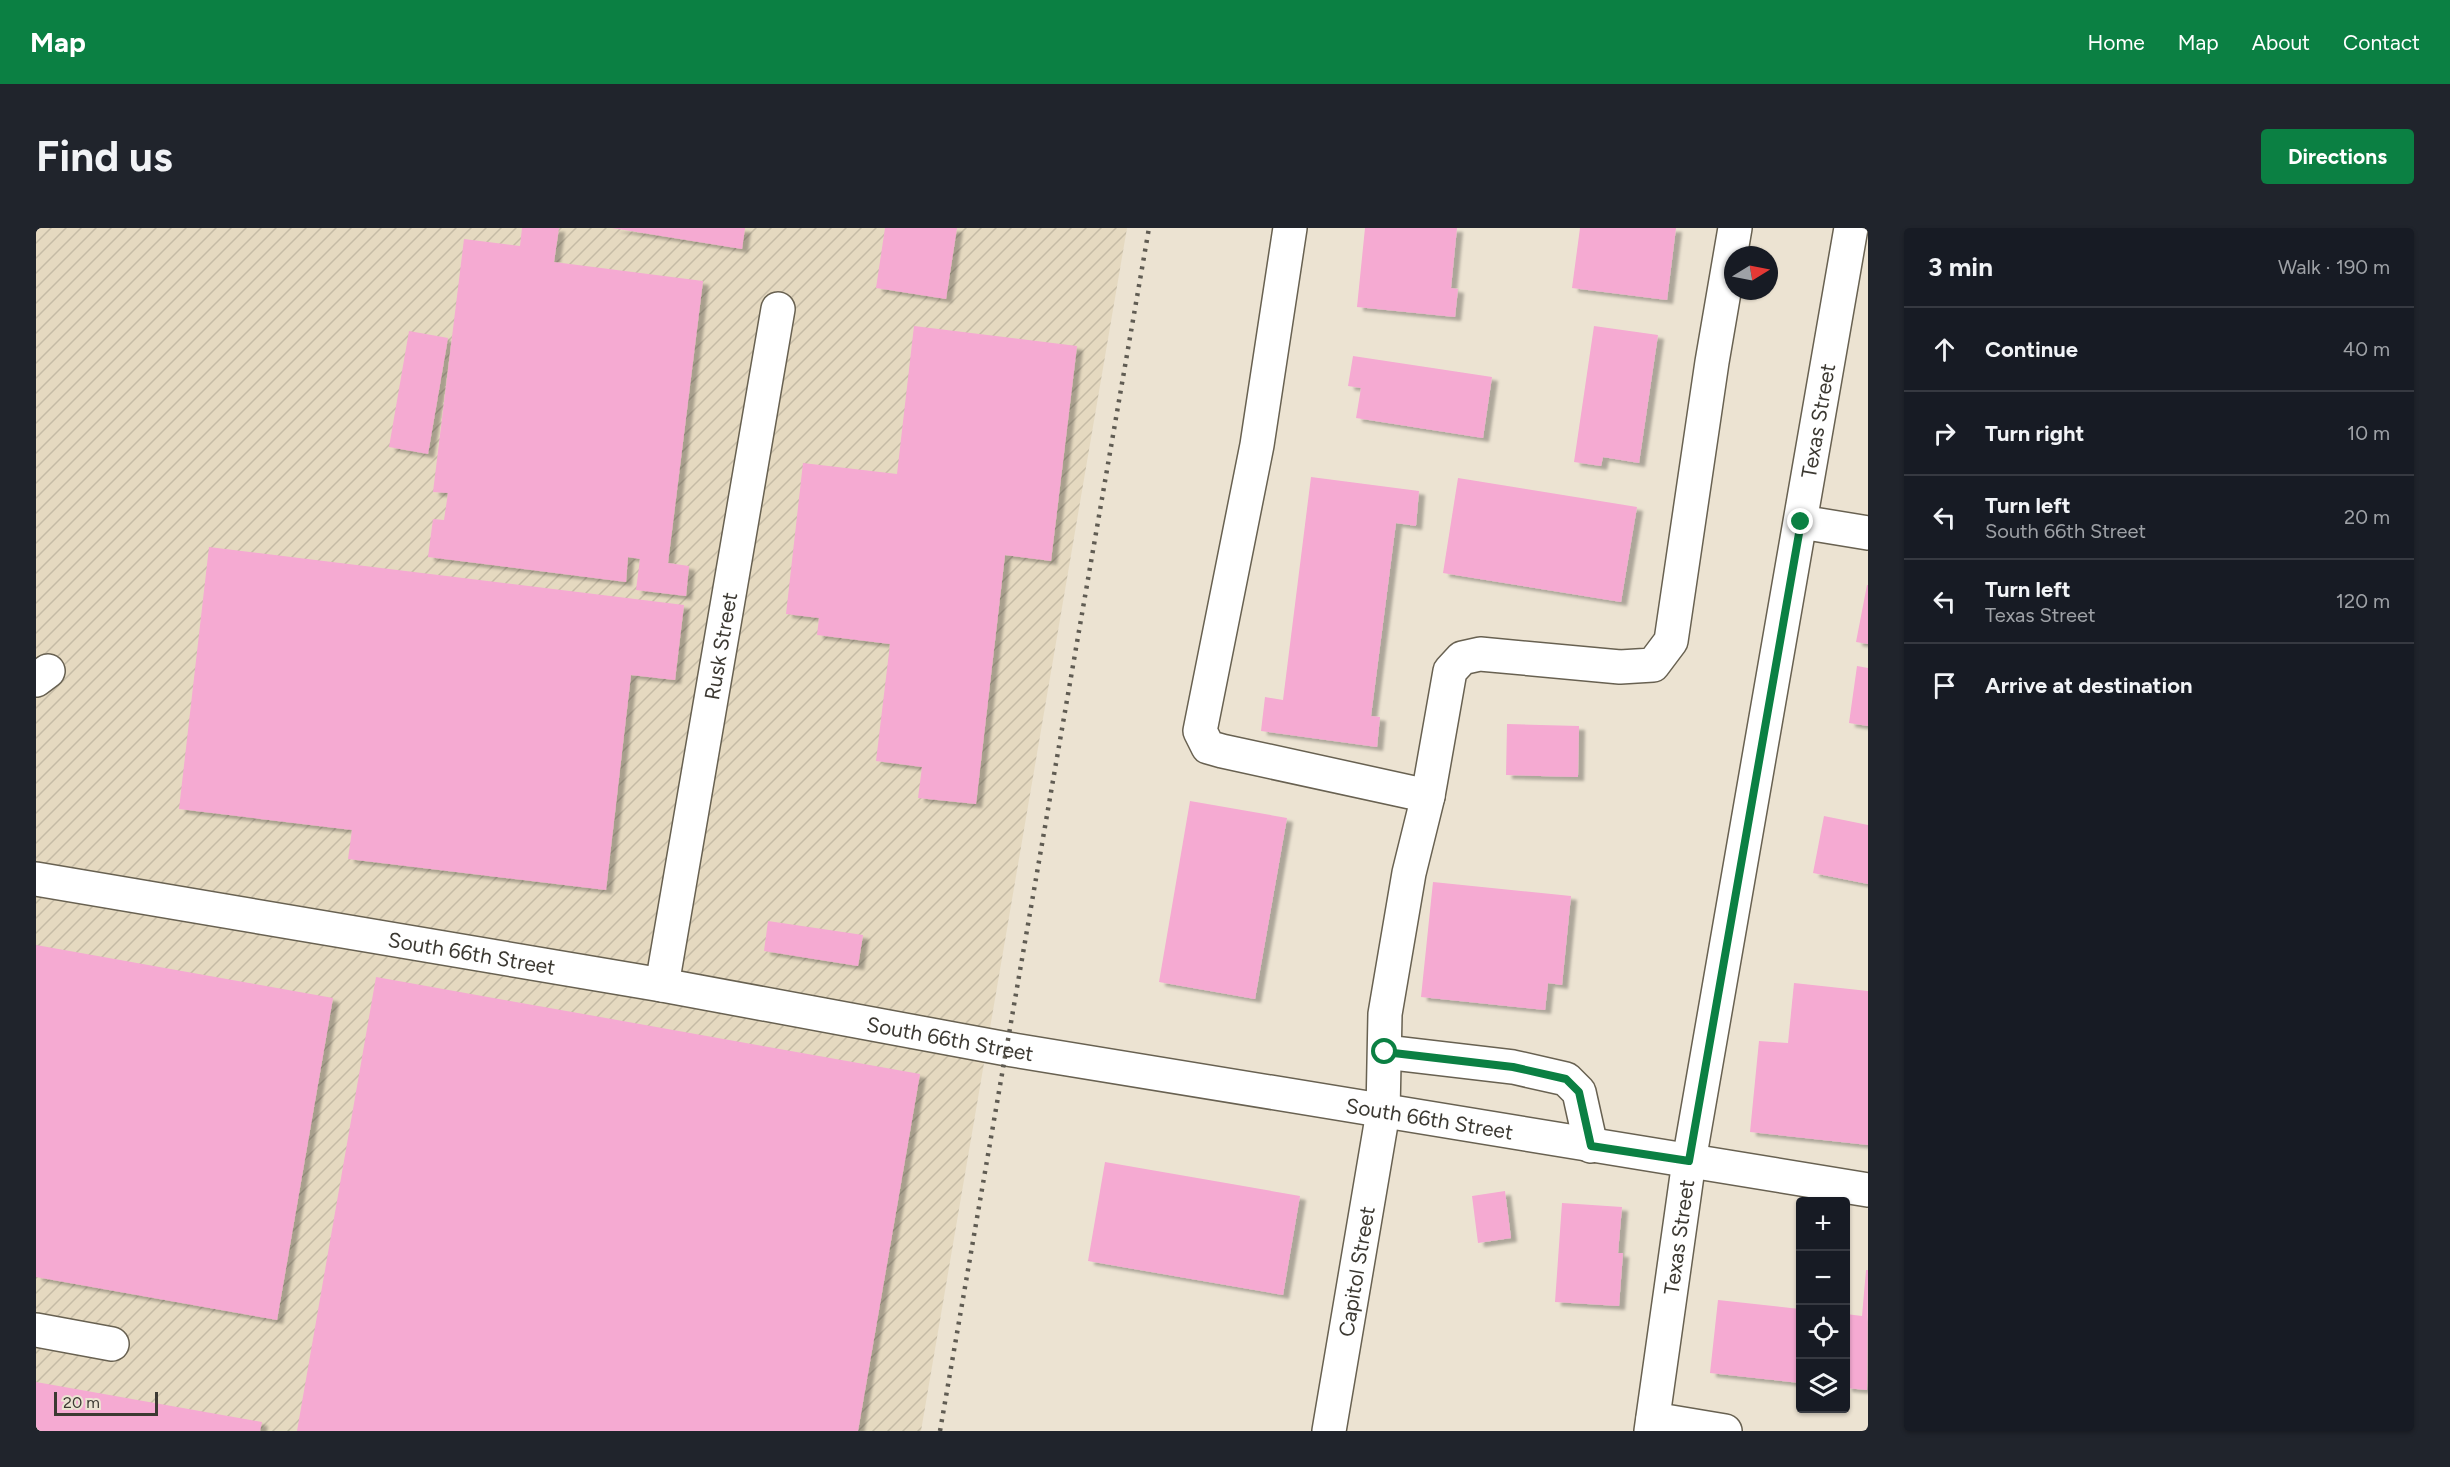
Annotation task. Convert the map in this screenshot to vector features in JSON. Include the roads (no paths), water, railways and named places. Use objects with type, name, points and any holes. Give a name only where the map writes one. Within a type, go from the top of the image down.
[{"type":"street","points":[[1290,228],[1257,445],[1200,731],[1208,747],[1222,751],[1428,796]]},
{"type":"street","name":"Capitol Street","points":[[1329,1431],[1383,1112],[1385,1014],[1405,897],[1428,796],[1450,671],[1462,658],[1480,654],[1620,668],[1653,665],[1671,641],[1710,373],[1735,228]]},
{"type":"street","name":"Texas Street","points":[[1652,1425],[1689,1161],[1851,228]]},
{"type":"street","name":"Rusk Street","points":[[662,985],[778,309]]},
{"type":"street","points":[[1801,522],[1868,533]]},
{"type":"street","name":"South 66th Street","points":[[36,879],[662,985],[1007,1049],[1868,1190]]},
{"type":"street","points":[[1385,1052],[1513,1067],[1566,1079],[1579,1092],[1591,1146]]},
{"type":"street","points":[[36,1330],[112,1344]]},
{"type":"street","points":[[1652,1425],[1725,1431]]},
{"type":"railway","points":[[940,1431],[1149,228]]}]
